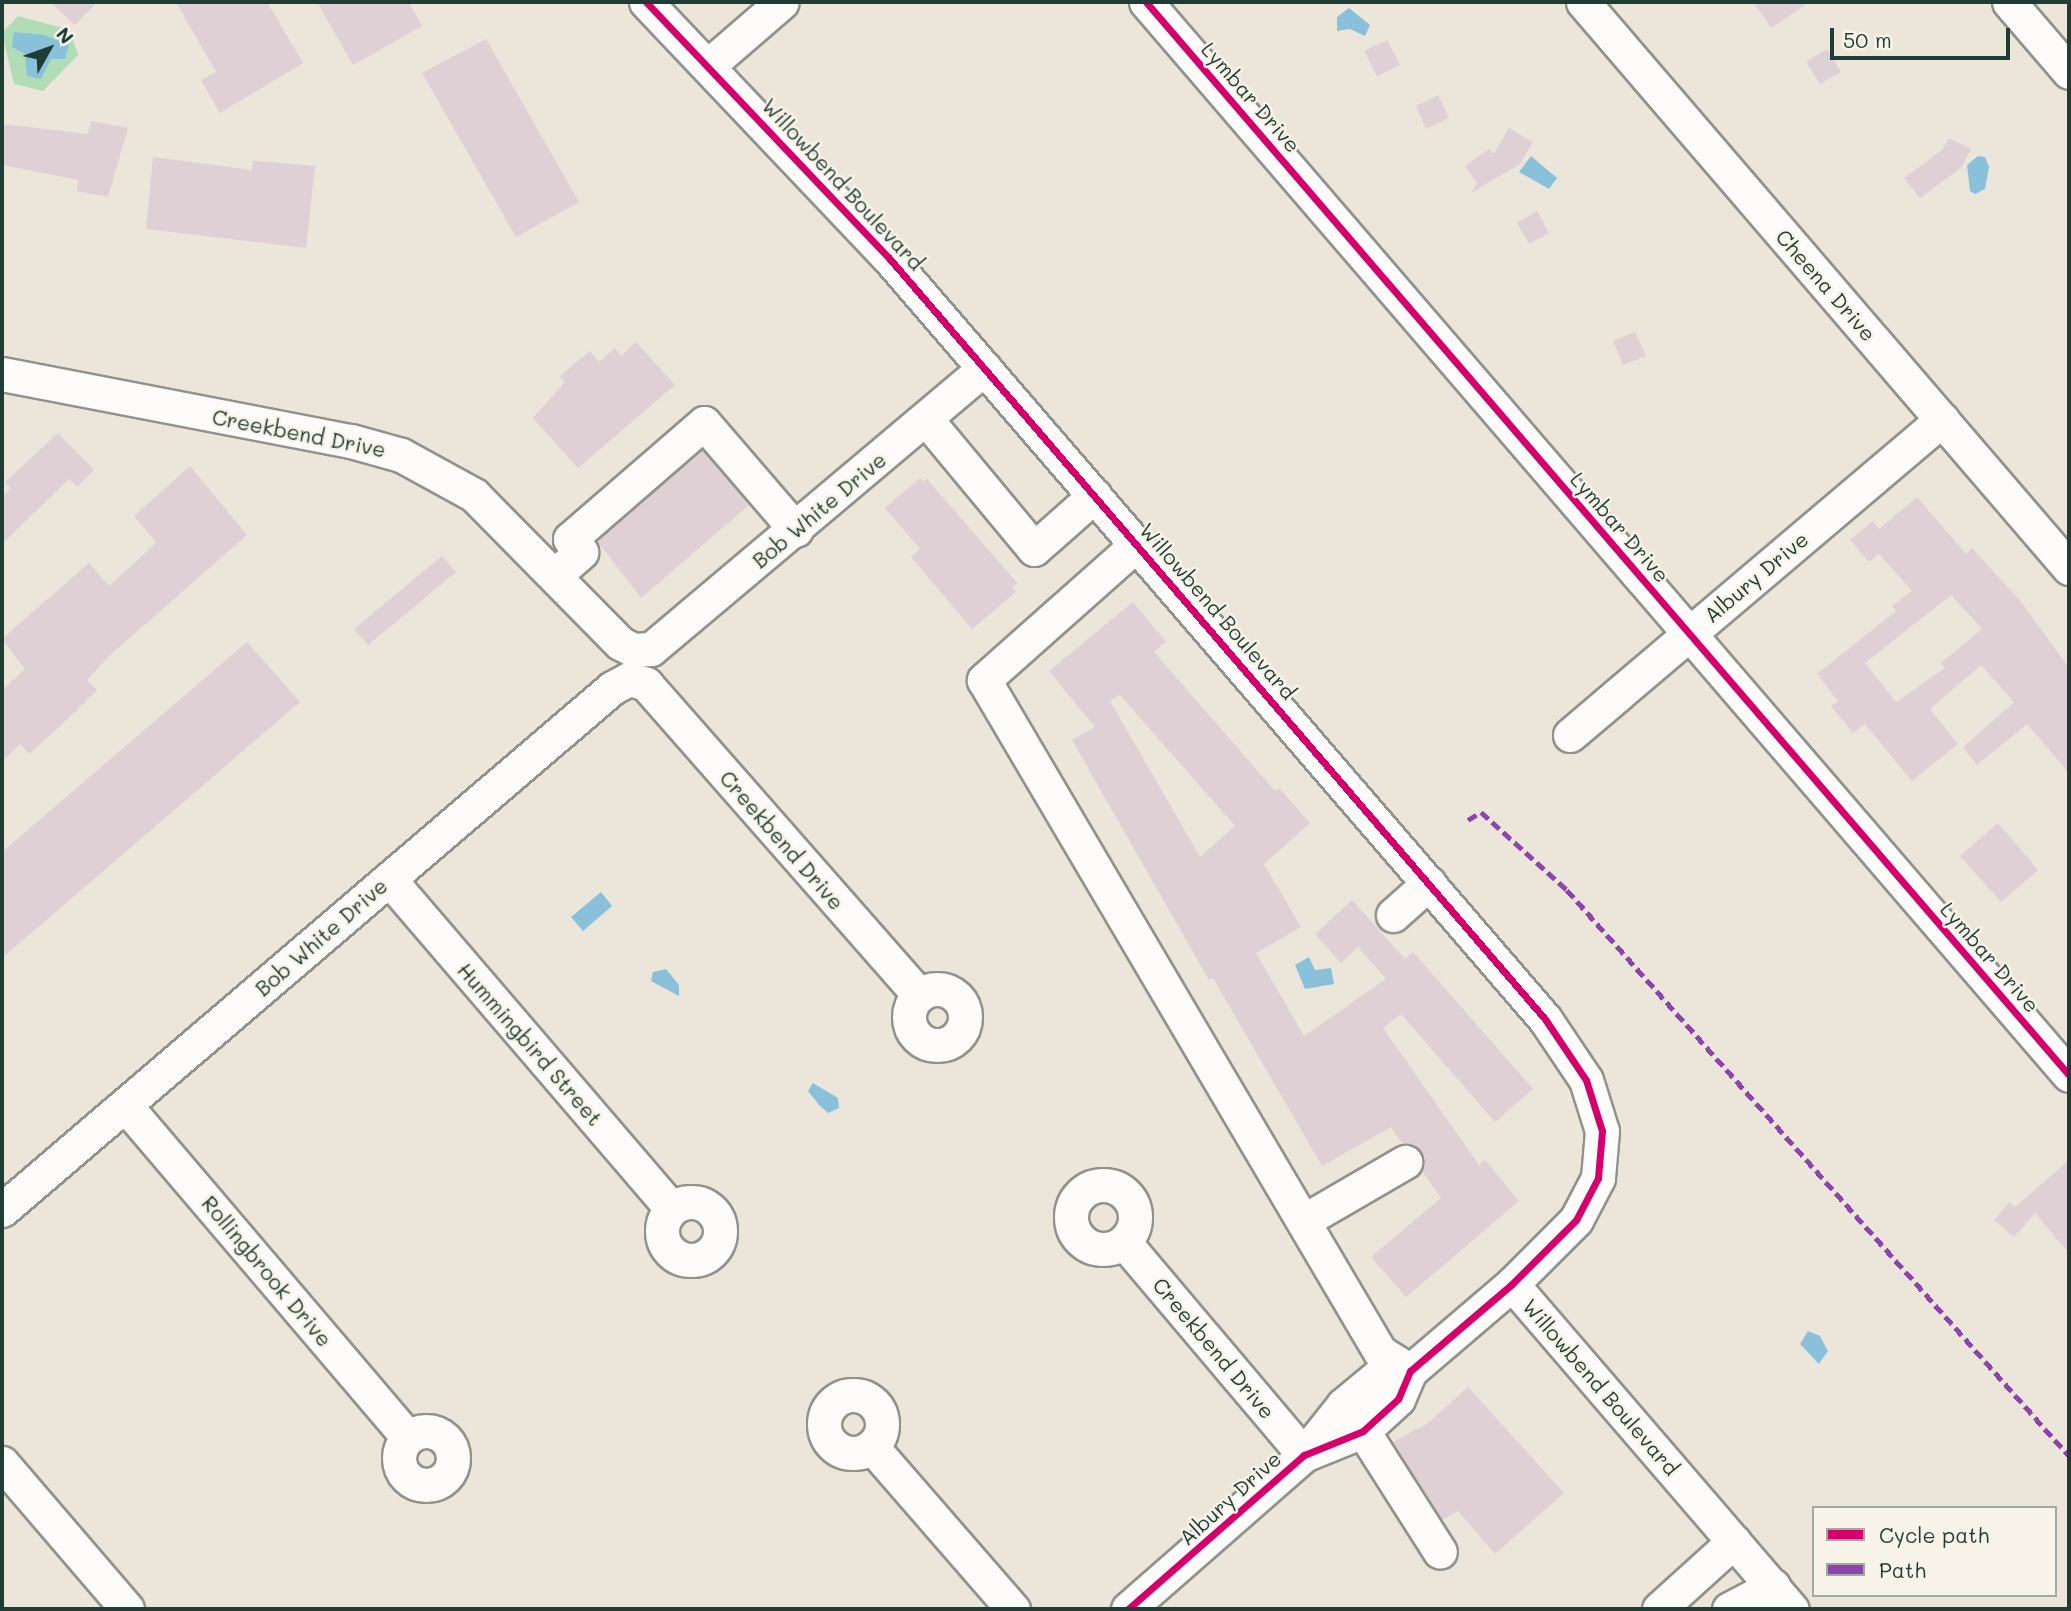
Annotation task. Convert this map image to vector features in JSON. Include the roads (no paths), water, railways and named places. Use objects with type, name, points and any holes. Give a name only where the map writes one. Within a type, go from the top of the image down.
[{"type":"street","name":"Willowbend Boulevard","points":[[646,2],[709,65],[985,368],[1545,1019],[1586,1080],[1602,1131],[1598,1178],[1576,1220],[1512,1284],[1783,1598]]},
{"type":"street","points":[[709,65],[782,2]]},
{"type":"street","name":"Lymbar Drive","points":[[1146,2],[2069,1075]]},
{"type":"street","name":"Cheena Drive","points":[[1583,2],[2069,568]]},
{"type":"street","points":[[2009,2],[2069,72]]},
{"type":"street","name":"Bob White Drive","points":[[651,649],[796,530],[985,368]]},
{"type":"street","name":"Creekbend Drive","points":[[2,374],[351,441],[401,454],[474,495],[620,643],[633,650],[651,649]]},
{"type":"street","points":[[926,419],[1034,549],[1095,495]]},
{"type":"street","name":"Albury Drive","points":[[1570,735],[1942,419]]},
{"type":"street","points":[[555,575],[581,552],[570,539],[704,423],[796,530]]},
{"type":"street","points":[[1137,544],[984,680],[1306,1220],[1380,1352],[1410,1371]]},
{"type":"street","name":"Bob White Drive","points":[[2,1210],[612,688],[629,679],[646,684]]},
{"type":"street","name":"Creekbend Drive","points":[[646,684],[919,995]]},
{"type":"street","name":"Hummingbird Street","points":[[389,879],[671,1208]]},
{"type":"street","points":[[1393,915],[1429,883]]},
{"type":"street","name":"Rollingbrook Drive","points":[[125,1105],[408,1437]]},
{"type":"street","points":[[1306,1220],[1405,1163]]},
{"type":"street","name":"Creekbend Drive","points":[[1124,1241],[1304,1455]]},
{"type":"street","name":"Albury Drive","points":[[1128,1609],[1304,1455],[1363,1432],[1398,1399],[1410,1371],[1512,1284]]},
{"type":"street","points":[[1304,1455],[1343,1405],[1378,1376],[1410,1371]]},
{"type":"street","points":[[1363,1432],[1440,1552]]},
{"type":"street","points":[[872,1447],[1013,1609]]},
{"type":"street","points":[[2,1463],[127,1609]]},
{"type":"street","points":[[1670,1597],[1734,1541]]},
{"type":"street","points":[[1670,1597],[1714,1609]]},
{"type":"street","points":[[1729,1609],[1783,1598]]},
{"type":"water","points":[[1349,8],[1370,25],[1365,36],[1350,29],[1337,31],[1337,17]]},
{"type":"water","points":[[14,32],[44,35],[69,45],[65,59],[51,59],[41,79],[27,76],[25,54],[12,47]]},
{"type":"water","points":[[1531,156],[1557,178],[1549,189],[1519,172]]},
{"type":"water","points":[[1978,156],[1985,157],[1989,167],[1985,189],[1975,194],[1970,191],[1967,165]]},
{"type":"water","points":[[601,892],[612,906],[583,931],[571,917]]},
{"type":"water","points":[[1309,957],[1315,970],[1331,968],[1334,984],[1305,989],[1295,965]]},
{"type":"water","points":[[666,969],[679,985],[679,996],[651,981],[653,972]]},
{"type":"water","points":[[813,1083],[838,1098],[839,1108],[828,1113],[819,1105],[808,1091]]},
{"type":"water","points":[[1808,1331],[1820,1336],[1828,1351],[1819,1364],[1800,1344]]}]
